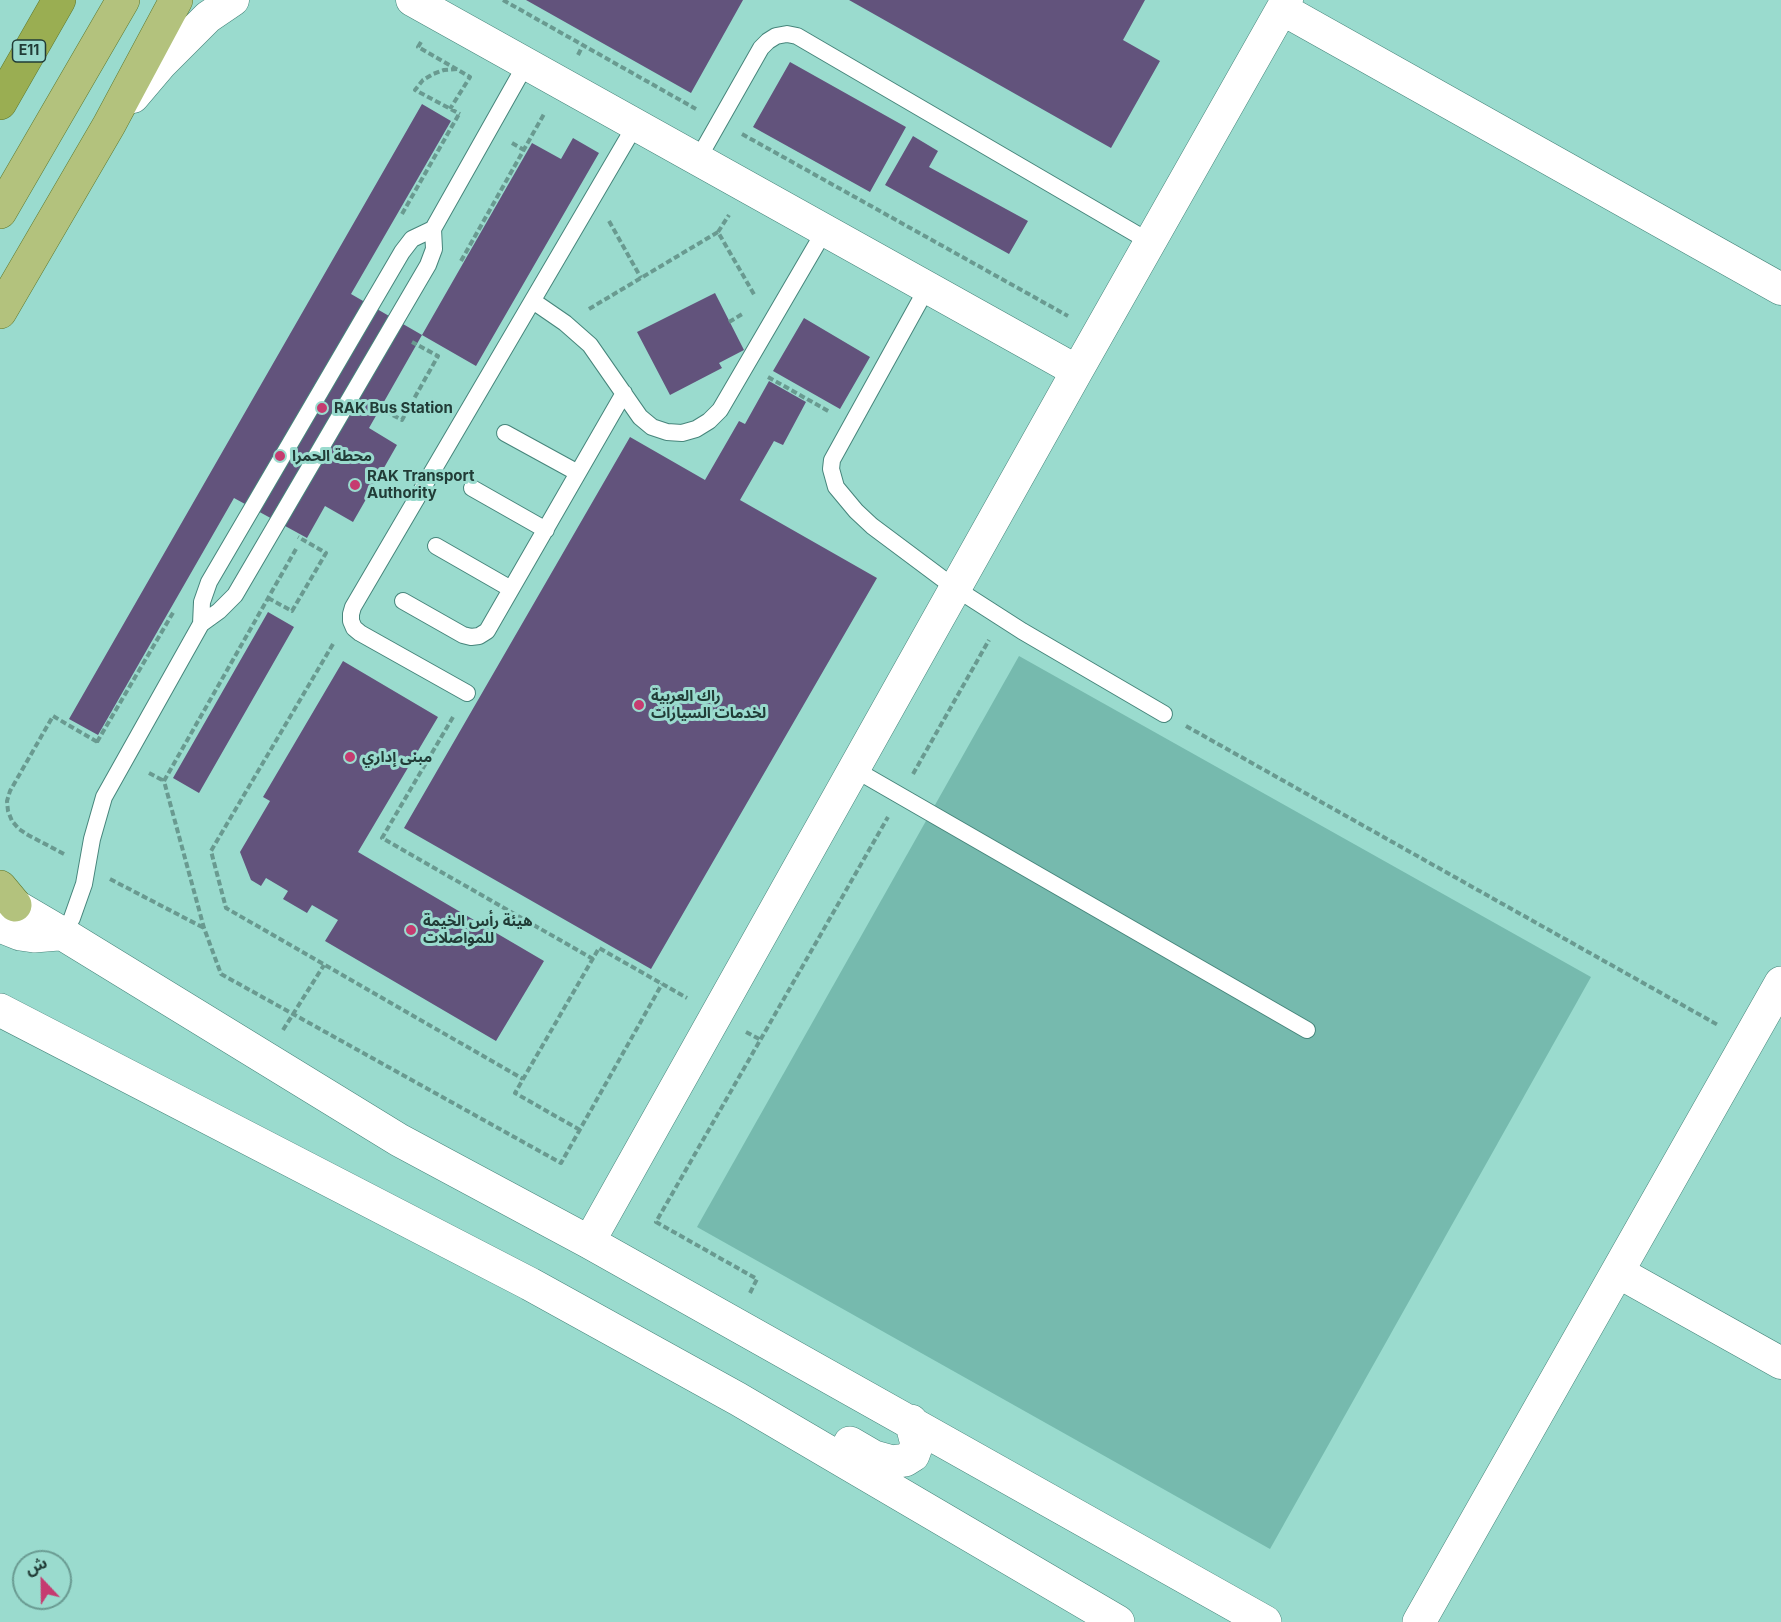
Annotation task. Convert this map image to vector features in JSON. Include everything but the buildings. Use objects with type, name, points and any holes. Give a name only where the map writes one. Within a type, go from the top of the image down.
[{"type":"highway","name":"E11","points":[[0,103],[59,0]]},
{"type":"main road","points":[[0,212],[123,0]]},
{"type":"main road","points":[[0,312],[110,125],[176,0]]},
{"type":"main road","points":[[4,904],[63,934],[399,1140],[733,1322],[1266,1622]]},
{"type":"main road","points":[[1419,1622],[1781,984]]},
{"type":"main road","points":[[0,1010],[468,1251],[738,1399],[1118,1622]]},
{"type":"main road","points":[[738,1399],[790,1409],[873,1457],[892,1462],[905,1460],[913,1455],[917,1444],[910,1421]]},
{"type":"street","points":[[110,125],[161,64],[208,17],[233,0]]},
{"type":"street","points":[[412,0],[1077,371]]},
{"type":"street","points":[[589,1242],[1285,4],[1781,289]]},
{"type":"street","points":[[1618,1272],[1781,1363]]},
{"type":"lane","points":[[698,159],[761,48],[776,36],[787,34],[797,36],[1150,242]]},
{"type":"lane","points":[[63,934],[72,918],[84,884],[92,839],[104,798],[201,624],[235,595],[428,265],[434,249],[433,229],[526,64]]},
{"type":"lane","points":[[467,693],[360,633],[354,628],[351,614],[636,124]]},
{"type":"lane","points":[[201,624],[202,602],[209,582],[402,252],[412,239],[433,229]]},
{"type":"lane","points":[[533,301],[565,322],[590,345],[640,417],[652,427],[667,432],[682,433],[696,429],[710,421],[720,410],[825,230]]},
{"type":"lane","points":[[927,288],[832,460],[831,469],[836,486],[856,511],[880,533],[955,588],[1001,618],[1164,714]]},
{"type":"lane","points":[[403,601],[463,635],[479,636],[487,631],[624,393]]},
{"type":"lane","points":[[505,433],[578,473]]},
{"type":"lane","points":[[472,488],[546,530]]},
{"type":"lane","points":[[436,546],[511,589]]},
{"type":"lane","points":[[854,769],[1307,1030]]},
{"type":"path","points":[[503,0],[1099,333]]},
{"type":"path","points":[[460,262],[583,45]]},
{"type":"path","points":[[456,69],[433,74],[423,80],[416,90],[524,150]]},
{"type":"path","points":[[594,195],[641,278]]},
{"type":"path","points":[[565,322],[718,232],[771,322]]},
{"type":"path","points":[[409,352],[414,343]]},
{"type":"path","points":[[747,364],[853,425]]},
{"type":"path","points":[[372,417],[383,398]]},
{"type":"path","points":[[302,539],[164,781],[204,928],[220,974],[561,1163],[662,984]]},
{"type":"path","points":[[351,614],[211,851],[226,908],[523,1079]]},
{"type":"path","points":[[733,1322],[758,1280],[656,1222],[1001,618]]},
{"type":"path","points":[[467,693],[382,838],[592,959]]},
{"type":"path","points":[[1164,714],[1748,1042]]},
{"type":"path","points":[[580,1130],[515,1092],[599,948],[761,1040]]},
{"type":"path","points":[[266,1058],[324,964]]},
{"type":"shaded area","points":[[1019,656],[1591,977],[1270,1549],[697,1227]]},
{"type":"place","name":"RAK Bus Station","points":[[322,408]]},
{"type":"place","name":"محطة الحمرا","points":[[280,456]]},
{"type":"place","name":"RAK Transport Authority","points":[[355,485]]},
{"type":"place","name":"راك العربية لخدمات السيارات","points":[[639,705]]},
{"type":"place","name":"مبنى إداري","points":[[350,757]]},
{"type":"place","name":"هيئة رأس الخيمة للمواصلات","points":[[411,930]]}]
